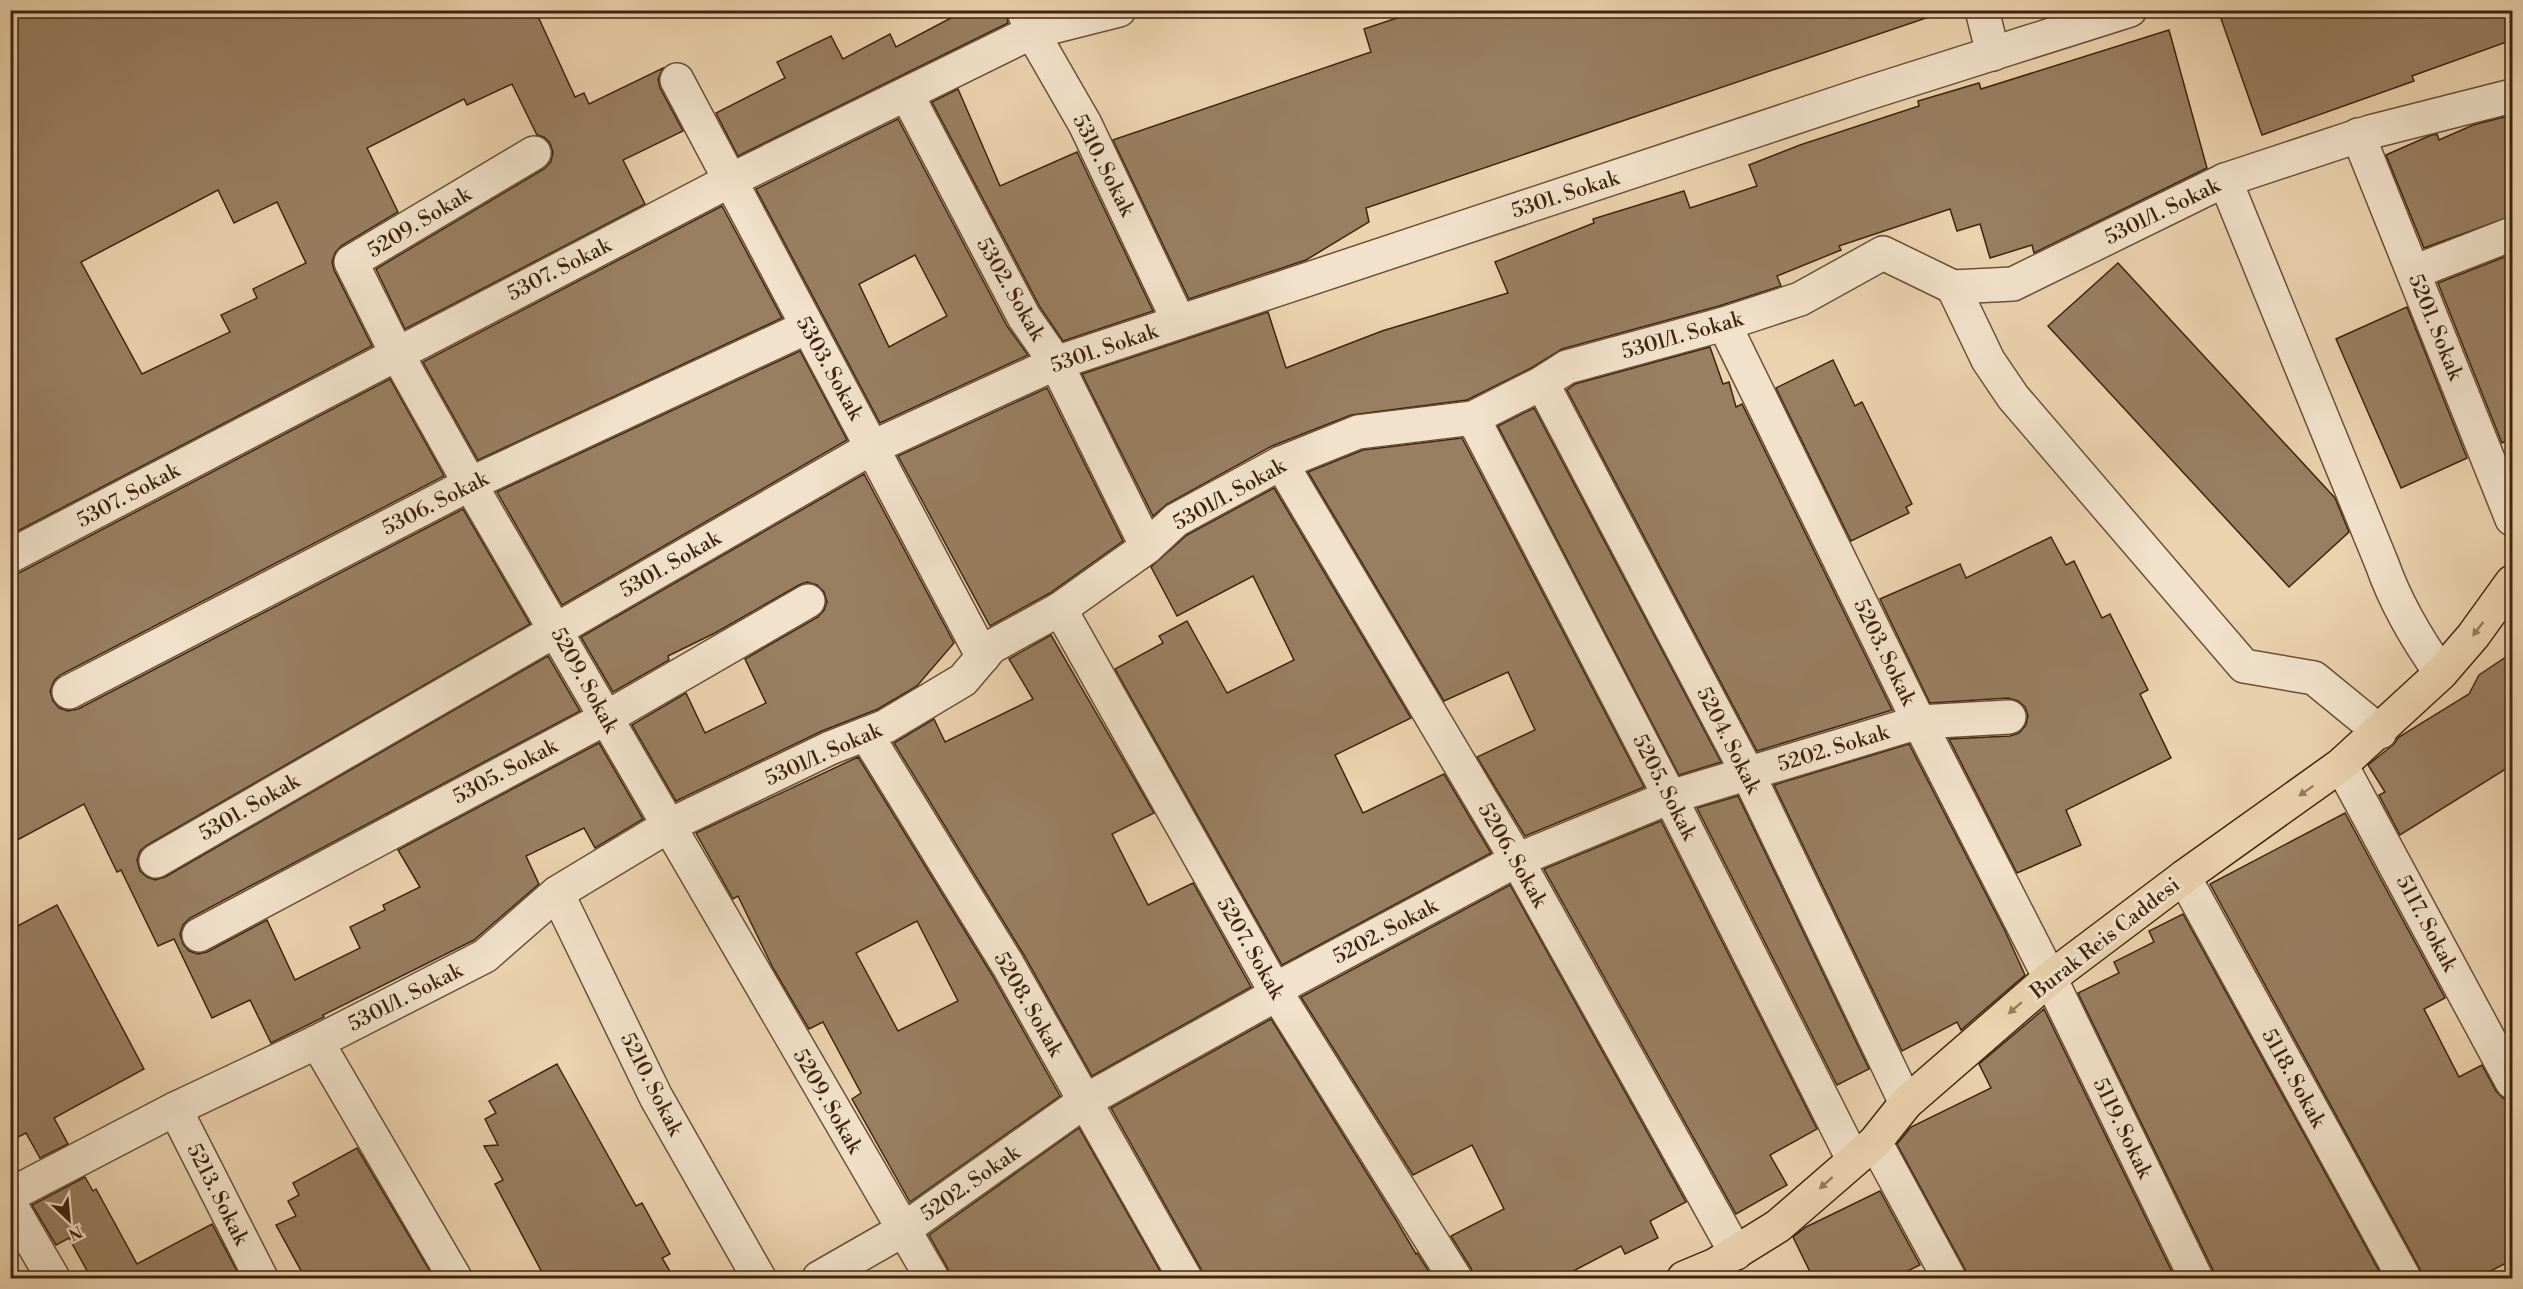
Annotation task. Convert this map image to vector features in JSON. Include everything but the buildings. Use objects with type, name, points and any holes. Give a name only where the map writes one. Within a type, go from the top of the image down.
[{"type":"main road","name":"Burak Reis Caddesi","points":[[1684,1278],[1724,1266],[1778,1226],[1864,1150],[1906,1103],[2050,978],[2184,877],[2342,765],[2441,673],[2473,636],[2512,582]]},
{"type":"street","name":"5307. Sokak","points":[[10,556],[731,180],[906,95],[1028,21],[1119,10]]},
{"type":"street","points":[[1982,10],[1993,54]]},
{"type":"street","name":"5301. Sokak","points":[[156,861],[873,447],[1056,363],[1865,94],[2130,10]]},
{"type":"street","name":"5310. Sokak","points":[[1028,21],[1085,124],[1179,322]]},
{"type":"street","name":"5303. Sokak","points":[[677,80],[983,657]]},
{"type":"street","name":"5302. Sokak","points":[[906,95],[1024,317],[1056,363],[1147,547]]},
{"type":"street","name":"5301/1. Sokak","points":[[10,1195],[175,1109],[317,1042],[485,956],[557,892],[669,826],[830,748],[886,726],[963,680],[991,646],[1060,609],[1147,547],[1176,520],[1281,463],[1358,432],[1473,417],[1542,383],[1567,367],[1724,324],[1800,299],[1882,253],[1953,287],[2013,284],[2225,180],[2358,135],[2512,96]]},
{"type":"street","name":"5201. Sokak","points":[[2358,135],[2512,519]]},
{"type":"street","name":"5209. Sokak","points":[[534,153],[351,262],[397,354],[470,484],[932,1278]]},
{"type":"street","points":[[2225,180],[2393,596],[2407,623],[2441,673]]},
{"type":"street","points":[[2414,272],[2512,234]]},
{"type":"street","points":[[1953,287],[1988,360],[2013,397],[2244,666],[2314,678],[2380,732]]},
{"type":"street","name":"5203. Sokak","points":[[1724,324],[1919,722],[2050,978]]},
{"type":"street","name":"5306. Sokak","points":[[69,692],[470,484],[807,327]]},
{"type":"street","name":"5204. Sokak","points":[[1542,383],[1748,774],[1906,1103]]},
{"type":"street","name":"5205. Sokak","points":[[1473,417],[1670,797],[1864,1150],[1949,1278]]},
{"type":"street","name":"5206. Sokak","points":[[1281,463],[1516,860],[1724,1266]]},
{"type":"street","name":"5305. Sokak","points":[[199,935],[606,718],[808,601]]},
{"type":"street","name":"5207. Sokak","points":[[1060,609],[1277,994],[1455,1278]]},
{"type":"street","name":"5202. Sokak","points":[[819,1278],[903,1230],[1085,1101],[1277,994],[1289,982],[1516,860],[1670,797],[1919,722],[2008,717]]},
{"type":"street","name":"5208. Sokak","points":[[866,734],[1008,965],[1185,1278]]},
{"type":"street","name":"5117. Sokak","points":[[2342,765],[2512,1082]]},
{"type":"street","name":"5118. Sokak","points":[[2184,877],[2404,1278]]},
{"type":"street","name":"5210. Sokak","points":[[557,892],[656,1097],[751,1276]]},
{"type":"street","name":"5119. Sokak","points":[[2050,978],[2196,1278]]},
{"type":"street","points":[[317,1042],[455,1278]]},
{"type":"street","name":"5213. Sokak","points":[[175,1109],[261,1278]]},
{"type":"street","points":[[10,1204],[53,1278]]}]
